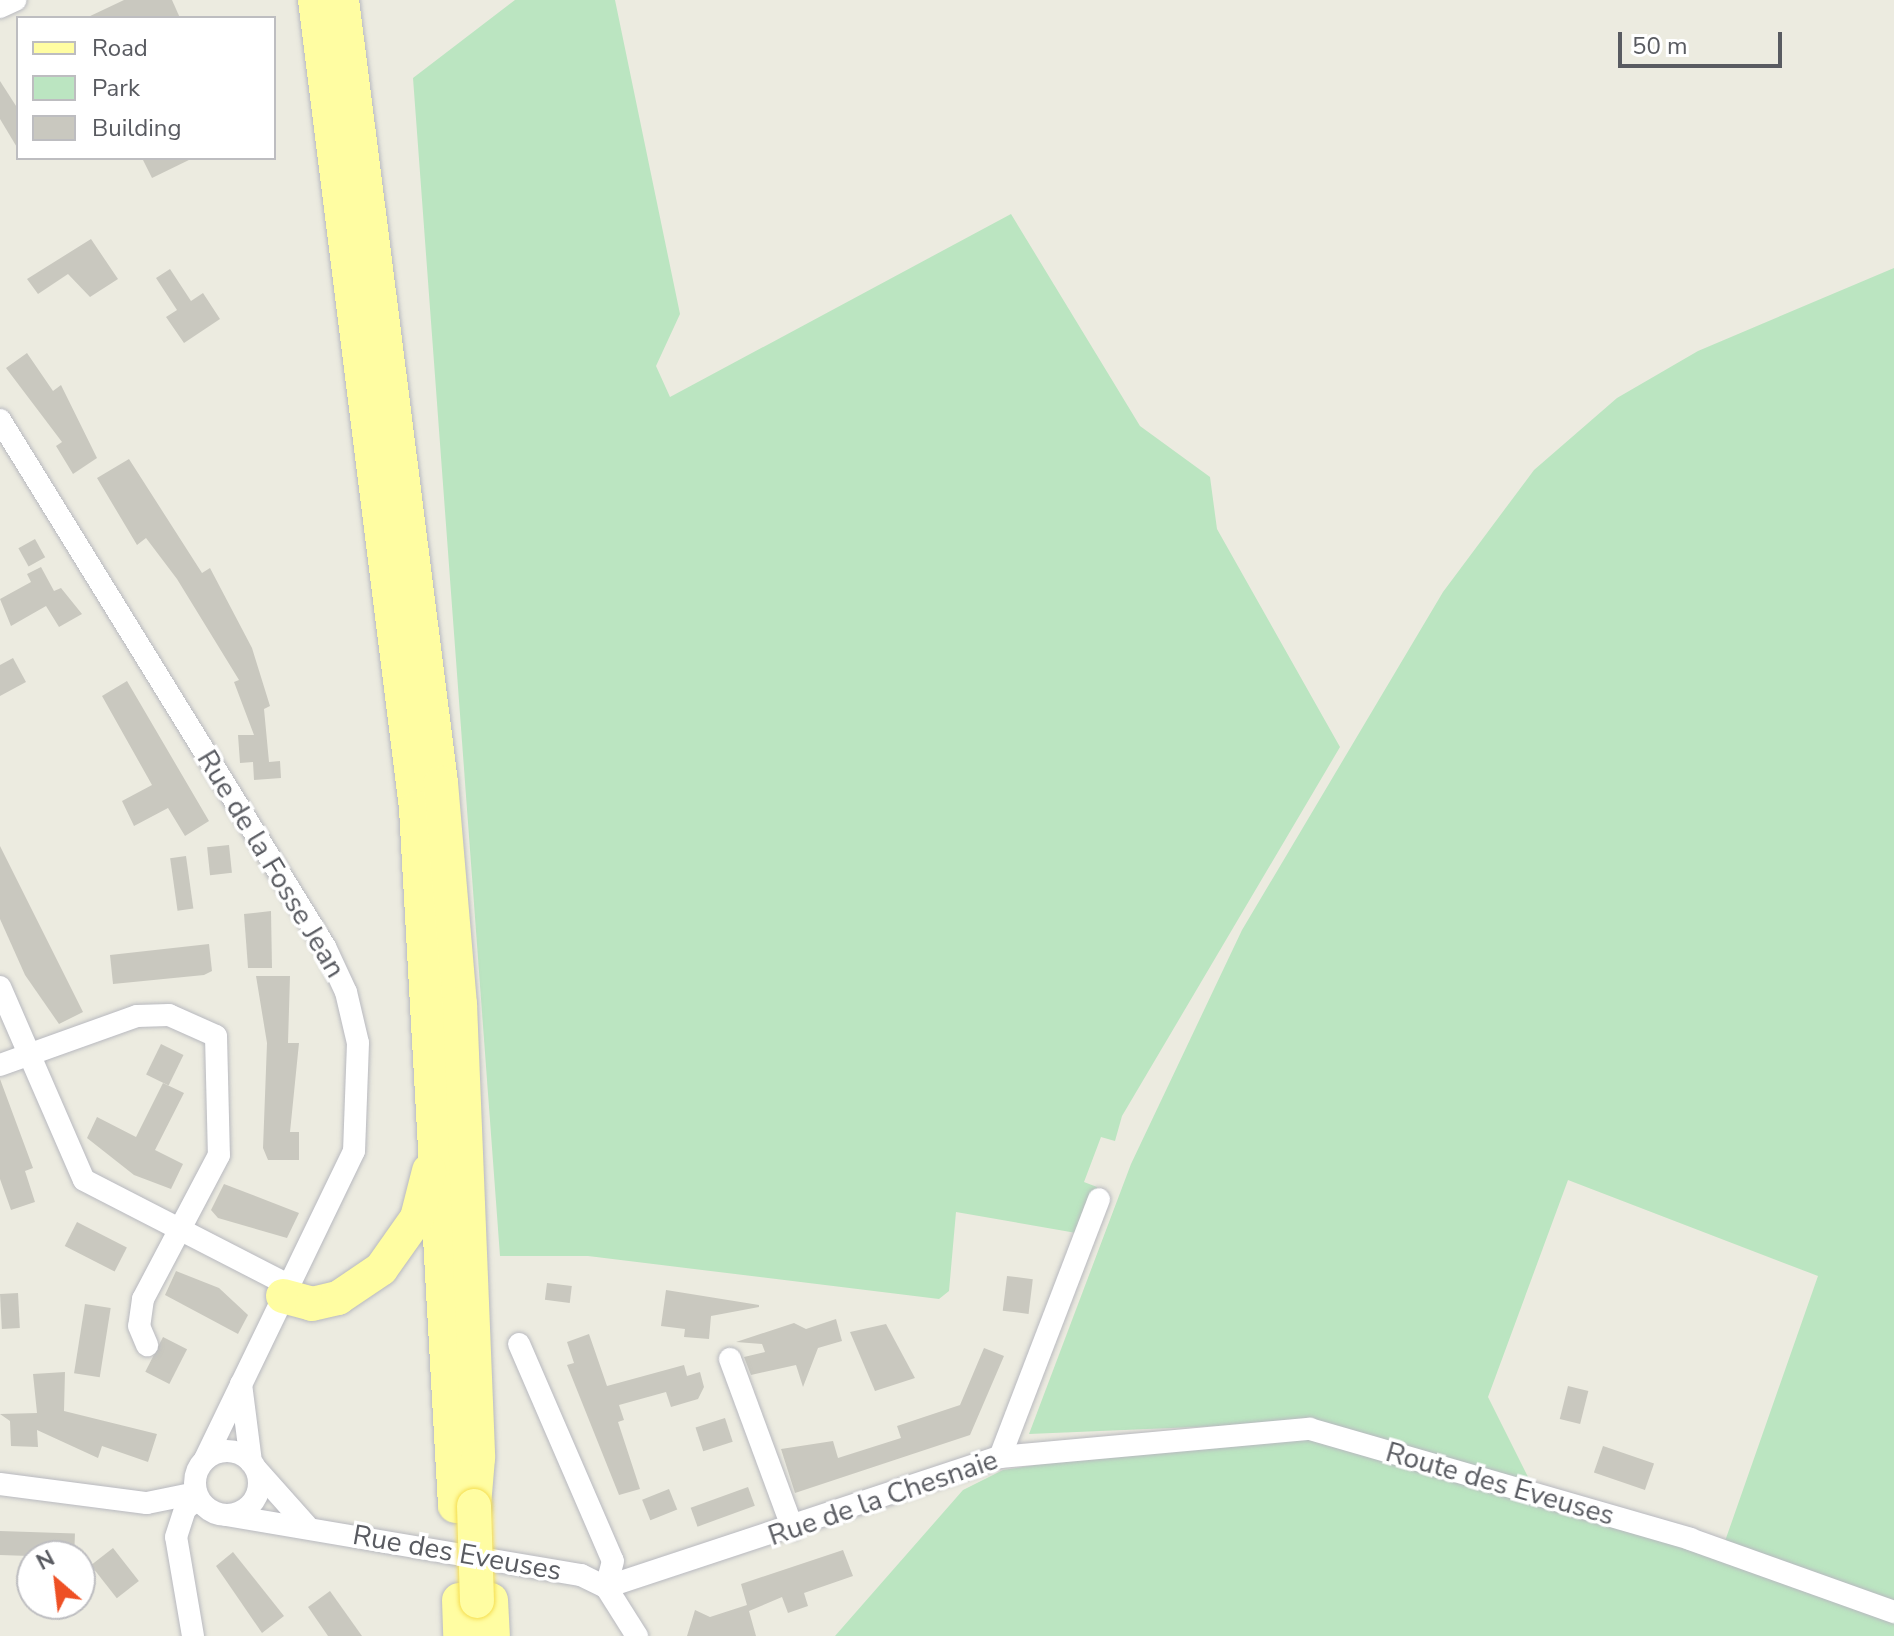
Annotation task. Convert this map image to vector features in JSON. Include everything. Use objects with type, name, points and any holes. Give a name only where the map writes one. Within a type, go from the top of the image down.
[{"type":"main road","points":[[315,0],[416,808],[472,1506],[479,1636]]},
{"type":"main road","points":[[342,0],[441,783],[460,1004],[478,1458],[472,1506]]},
{"type":"main road","points":[[286,1291],[312,1304],[338,1298],[381,1269],[417,1218],[429,1174],[433,1032]]},
{"type":"main road","points":[[460,1636],[476,1601]]},
{"type":"main road","points":[[476,1601],[493,1636]]},
{"type":"street","points":[[0,7],[15,0]]},
{"type":"street","name":"Rue de la Fosse Jean","points":[[0,420],[346,992],[362,1072],[359,1127],[344,1176],[241,1384],[206,1445],[202,1463],[207,1504]]},
{"type":"street","points":[[0,987],[84,1180],[286,1291]]},
{"type":"street","points":[[0,1065],[137,1016],[169,1015],[216,1036],[219,1155],[177,1229],[143,1299],[139,1326],[147,1345]]},
{"type":"street","points":[[1000,1457],[1099,1199]]},
{"type":"street","points":[[519,1344],[613,1561],[606,1587],[637,1636]]},
{"type":"street","points":[[730,1359],[793,1529]]},
{"type":"street","points":[[176,1537],[185,1509],[256,1497],[241,1384]]},
{"type":"street","name":"Rue de la Chesnaie","points":[[606,1587],[793,1529],[1000,1457],[1310,1429]]},
{"type":"street","name":"Route des Eveuses","points":[[1310,1429],[1690,1539],[1894,1612]]},
{"type":"street","points":[[193,1636],[176,1537],[147,1503],[224,1451],[254,1466],[306,1525]]},
{"type":"street","name":"Rue des Eveuses","points":[[0,1484],[147,1503],[207,1504],[306,1525],[558,1569],[606,1587]]},
{"type":"street","points":[[183,1568],[190,1530],[207,1504]]},
{"type":"green space","points":[[515,0],[615,0],[680,314],[656,366],[670,397],[1011,214],[1140,426],[1210,477],[1217,529],[1340,747],[1122,1116],[1115,1141],[1101,1137],[1084,1182],[1097,1187],[1082,1234],[956,1212],[949,1291],[939,1299],[588,1256],[500,1256],[413,78]]},
{"type":"green space","points":[[1894,268],[1894,1636],[835,1636],[963,1490],[1003,1470],[1313,1422],[1029,1434],[1131,1164],[1242,930],[1443,592],[1534,470],[1617,398],[1698,351]],"holes":[[[1568,1180],[1818,1276],[1724,1544],[1532,1485],[1488,1397]]]},
{"type":"building","points":[[124,0],[172,0],[179,16],[90,16]]},
{"type":"building","points":[[0,81],[16,106],[16,146],[0,119]]},
{"type":"building","points":[[143,160],[189,160],[152,178]]},
{"type":"building","points":[[91,239],[118,279],[90,297],[68,274],[38,294],[27,279]]},
{"type":"building","points":[[170,269],[191,301],[203,293],[220,319],[184,343],[166,317],[177,310],[156,278]]},
{"type":"building","points":[[27,353],[53,391],[61,385],[97,458],[73,474],[56,446],[62,442],[6,368]]},
{"type":"building","points":[[129,459],[202,573],[210,568],[252,648],[270,706],[264,709],[269,762],[280,761],[281,778],[254,780],[253,762],[240,763],[238,735],[254,735],[234,682],[239,680],[177,579],[146,538],[137,545],[97,478]]},
{"type":"building","points":[[35,539],[45,557],[29,567],[18,548]]},
{"type":"building","points":[[41,567],[54,591],[61,588],[82,614],[59,627],[46,606],[11,626],[0,599],[31,582],[27,574]]},
{"type":"building","points":[[13,658],[26,682],[0,696],[0,665]]},
{"type":"building","points":[[127,681],[209,821],[185,836],[168,808],[134,826],[122,801],[152,785],[102,696]]},
{"type":"building","points":[[229,845],[232,873],[210,875],[207,847]]},
{"type":"building","points":[[0,846],[83,1012],[59,1024],[25,975],[0,919]]},
{"type":"building","points":[[186,856],[193,908],[178,911],[170,858]]},
{"type":"building","points":[[271,911],[272,968],[248,968],[244,914]]},
{"type":"building","points":[[209,944],[212,971],[204,975],[113,984],[110,955]]},
{"type":"building","points":[[256,976],[290,976],[288,1043],[299,1043],[290,1132],[299,1132],[299,1160],[268,1160],[263,1148],[267,1043]]},
{"type":"building","points":[[161,1044],[183,1055],[169,1086],[146,1075]]},
{"type":"building","points":[[0,1079],[33,1168],[25,1171],[35,1202],[11,1210],[0,1179]]},
{"type":"building","points":[[163,1083],[184,1093],[155,1150],[183,1164],[171,1189],[134,1175],[87,1138],[97,1117],[136,1137]]},
{"type":"building","points":[[224,1184],[299,1213],[287,1238],[218,1218],[211,1210]]},
{"type":"building","points":[[77,1222],[127,1247],[115,1271],[65,1246]]},
{"type":"building","points":[[176,1271],[219,1288],[248,1315],[238,1334],[165,1295]]},
{"type":"building","points":[[1007,1276],[1033,1279],[1029,1314],[1003,1311]]},
{"type":"building","points":[[547,1283],[572,1286],[570,1303],[545,1300]]},
{"type":"building","points":[[666,1290],[759,1307],[711,1316],[709,1339],[684,1337],[685,1329],[661,1326]]},
{"type":"building","points":[[18,1293],[20,1328],[2,1329],[0,1294]]},
{"type":"building","points":[[85,1304],[111,1308],[100,1377],[74,1373]]},
{"type":"building","points":[[836,1319],[842,1341],[818,1348],[803,1387],[796,1365],[751,1375],[744,1357],[765,1352],[762,1344],[736,1342],[794,1323],[806,1329]]},
{"type":"building","points":[[886,1324],[915,1378],[875,1391],[850,1332]]},
{"type":"building","points":[[589,1334],[607,1386],[684,1365],[687,1376],[700,1372],[704,1387],[698,1399],[671,1407],[666,1392],[619,1405],[624,1420],[618,1422],[640,1489],[619,1495],[567,1365],[574,1363],[567,1342]]},
{"type":"building","points":[[163,1337],[187,1349],[169,1384],[145,1372]]},
{"type":"building","points":[[984,1348],[1004,1356],[970,1435],[795,1493],[781,1449],[833,1441],[838,1458],[901,1438],[897,1426],[960,1405]]},
{"type":"building","points":[[65,1372],[64,1411],[157,1434],[148,1462],[102,1446],[98,1458],[37,1430],[38,1447],[11,1446],[10,1421],[0,1414],[37,1413],[33,1374]]},
{"type":"building","points":[[1568,1386],[1588,1391],[1580,1424],[1560,1419]]},
{"type":"building","points":[[725,1418],[733,1442],[703,1451],[696,1428]]},
{"type":"building","points":[[1603,1446],[1654,1464],[1645,1490],[1594,1472]]},
{"type":"building","points":[[748,1487],[755,1506],[698,1527],[691,1508]]},
{"type":"building","points":[[669,1489],[677,1509],[650,1520],[642,1500]]},
{"type":"building","points":[[0,1531],[75,1534],[75,1540],[16,1540],[16,1556],[0,1555]]},
{"type":"building","points":[[113,1548],[139,1581],[117,1598],[96,1572],[96,1561]]},
{"type":"building","points":[[843,1550],[853,1576],[804,1593],[808,1606],[788,1613],[782,1597],[749,1611],[756,1636],[687,1636],[695,1610],[710,1617],[747,1605],[741,1584]]},
{"type":"building","points":[[233,1552],[284,1616],[262,1633],[216,1566]]},
{"type":"building","points":[[330,1591],[362,1636],[328,1636],[308,1607]]}]
